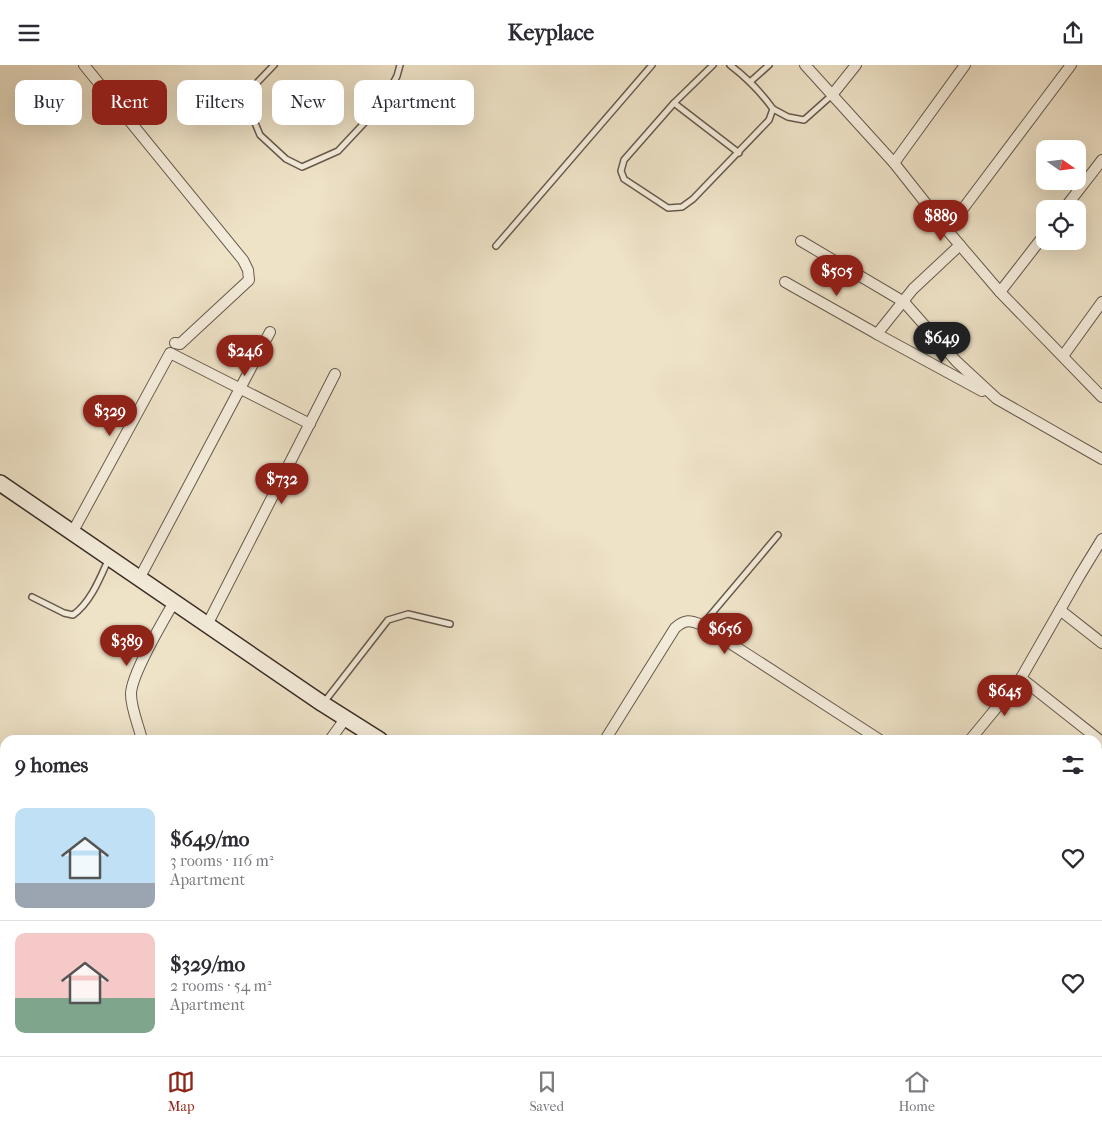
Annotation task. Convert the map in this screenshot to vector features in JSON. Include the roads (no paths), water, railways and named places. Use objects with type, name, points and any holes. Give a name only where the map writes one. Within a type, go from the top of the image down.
[{"type":"street","points":[[805,65],[894,163],[1000,292],[1102,397]]},
{"type":"street","points":[[832,95],[856,65]]},
{"type":"street","points":[[894,163],[965,65]]},
{"type":"street","points":[[947,229],[1071,65]]},
{"type":"street","points":[[89,67],[243,260],[248,270],[249,279],[180,344],[175,343]]},
{"type":"street","points":[[1071,200],[1102,160]]},
{"type":"street","points":[[801,241],[904,302],[956,361],[997,399]]},
{"type":"street","points":[[877,334],[913,289],[960,245]]},
{"type":"street","points":[[1000,292],[1036,246]]},
{"type":"street","points":[[785,282],[1102,459]]},
{"type":"street","points":[[1063,355],[1102,302]]},
{"type":"street","points":[[139,579],[270,332]]},
{"type":"street","points":[[72,533],[170,353],[310,424]]},
{"type":"street","points":[[207,625],[335,374]]},
{"type":"street","points":[[0,483],[345,719],[372,735]]},
{"type":"street","points":[[974,735],[1021,678],[1102,539]]},
{"type":"street","points":[[141,735],[131,697],[131,687],[174,602]]},
{"type":"street","points":[[1060,610],[1102,643]]},
{"type":"street","points":[[609,735],[675,628],[686,620],[692,620],[702,625],[872,735]]},
{"type":"street","points":[[1021,678],[1093,735]]},
{"type":"street","points":[[334,735],[345,719]]},
{"type":"lane","points":[[274,65],[250,91],[248,106],[260,135],[286,159],[302,167],[338,151],[382,104],[397,76],[400,65]]},
{"type":"lane","points":[[496,246],[652,65]]},
{"type":"lane","points":[[714,65],[674,103],[624,159],[621,171],[624,179],[668,208],[682,207],[693,199],[739,153],[769,120],[772,109]]},
{"type":"lane","points":[[730,65],[750,81],[772,109],[788,117],[804,120],[832,95]]},
{"type":"lane","points":[[750,81],[769,65]]},
{"type":"lane","points":[[674,103],[739,153]]},
{"type":"lane","points":[[702,625],[778,535]]},
{"type":"lane","points":[[32,597],[72,615],[79,610],[96,586],[109,558]]},
{"type":"lane","points":[[323,704],[388,620],[408,614],[450,624]]}]
